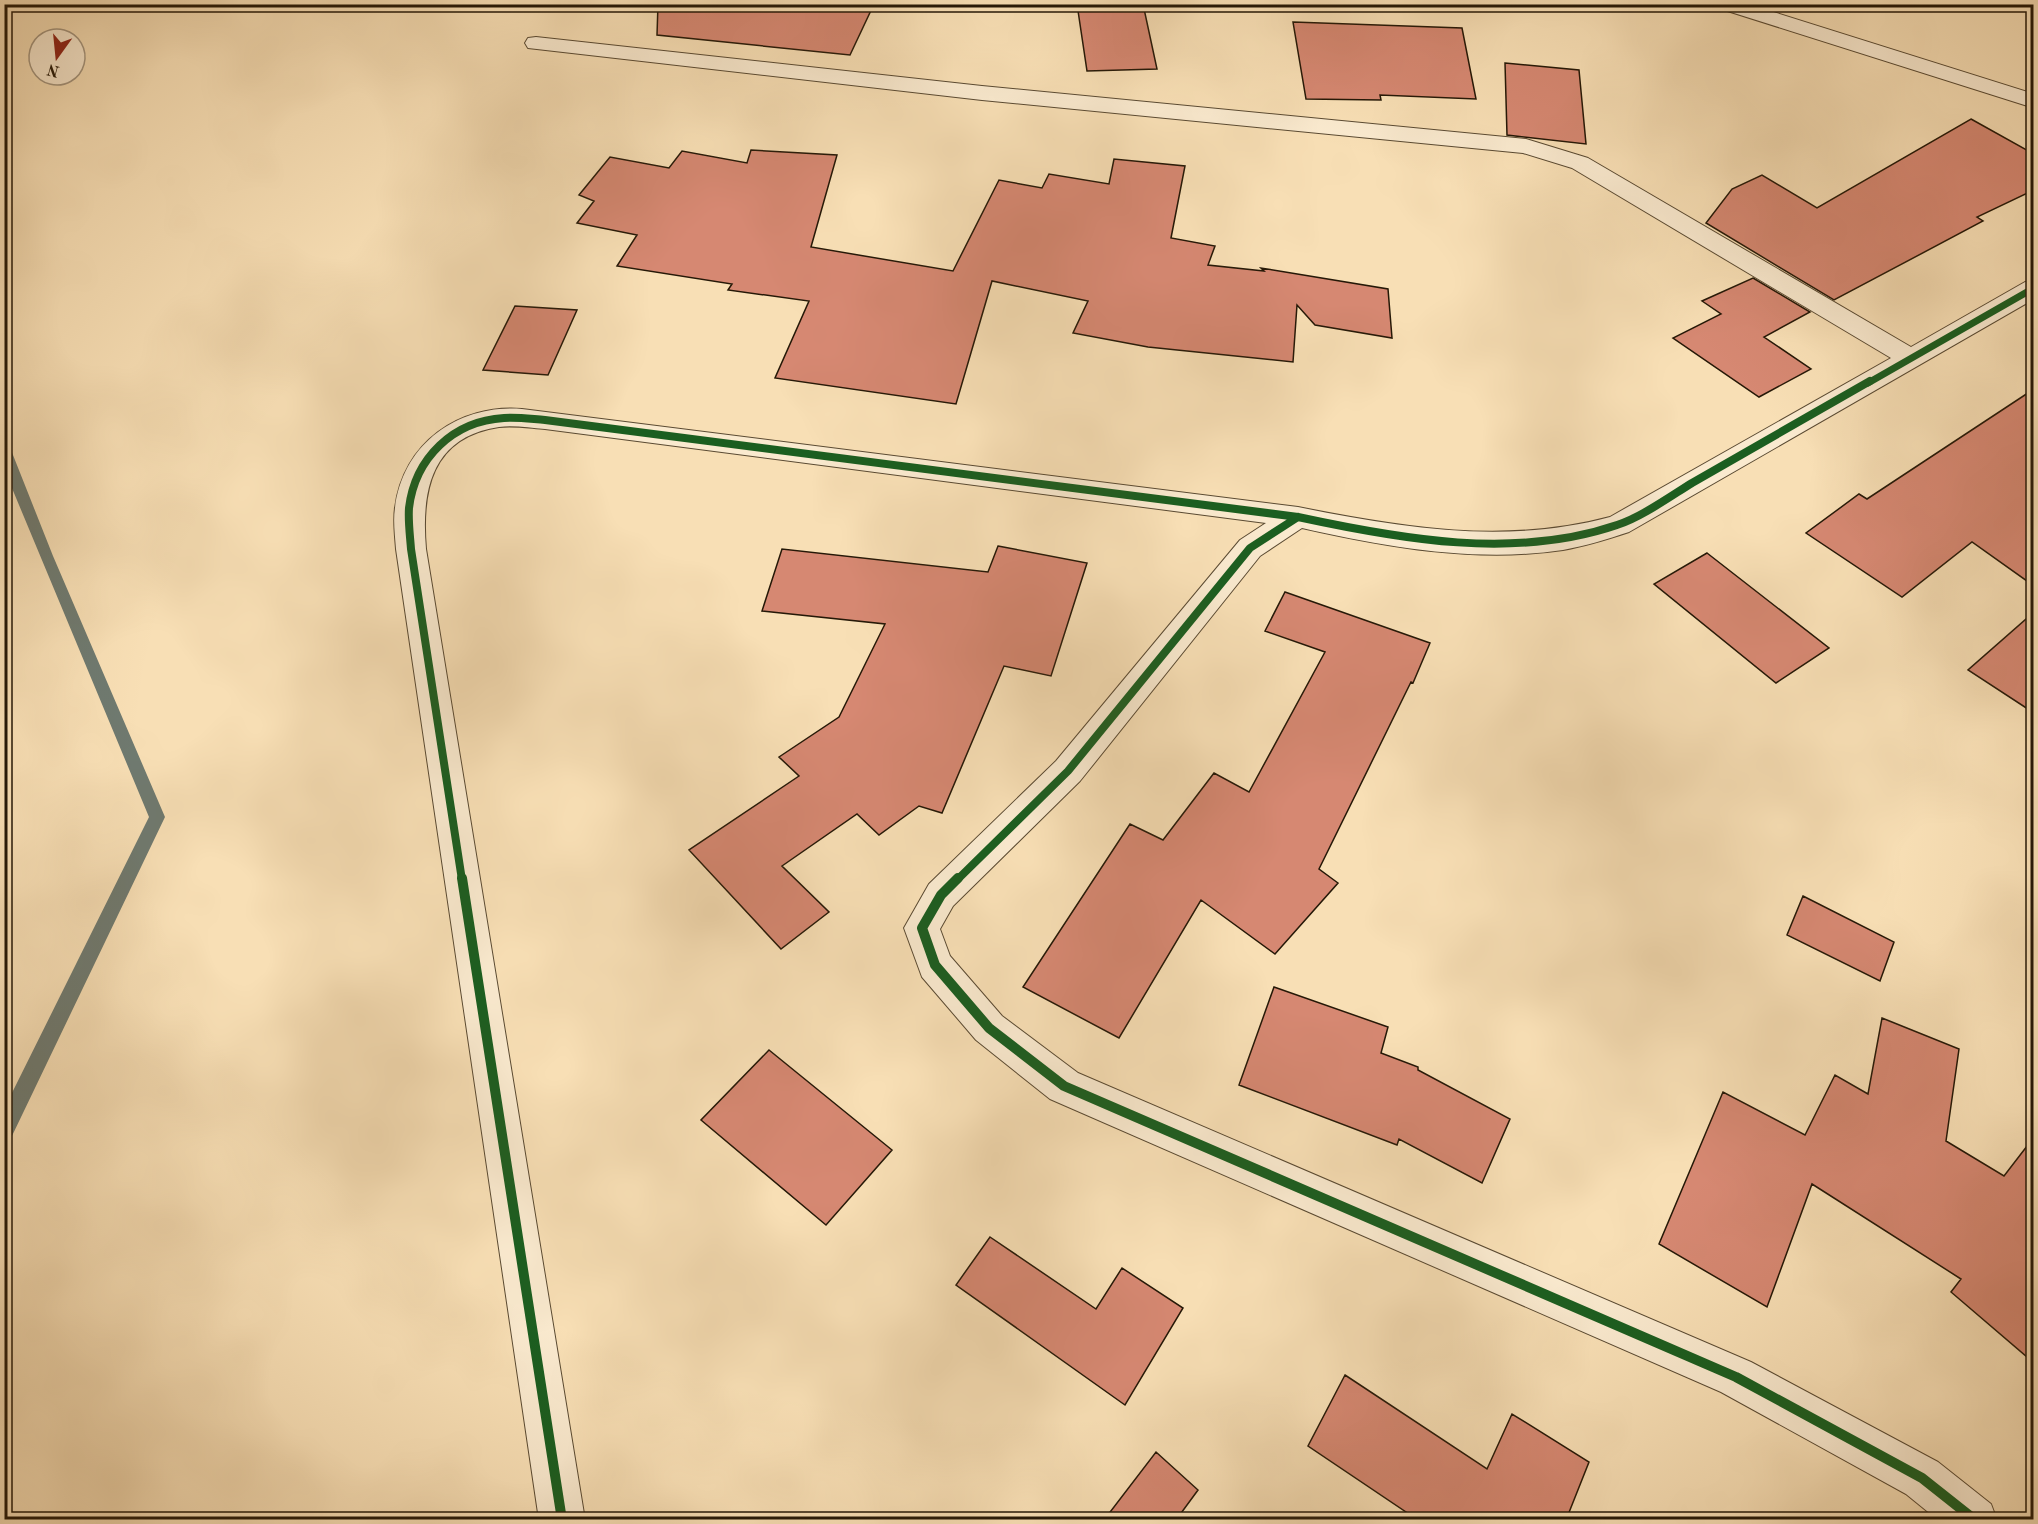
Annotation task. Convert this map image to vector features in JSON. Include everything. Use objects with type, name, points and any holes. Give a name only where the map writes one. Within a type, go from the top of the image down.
[{"type":"street","points":[[1725,4],[2034,101]]},
{"type":"street","points":[[536,43],[982,93],[1526,146],[1580,163],[1911,358]]},
{"type":"street","points":[[562,1520],[411,549],[409,505],[418,471],[443,439],[465,425],[501,418],[545,420],[1298,517],[1367,532],[1464,543],[1558,540],[1619,525],[2034,288]]},
{"type":"street","points":[[1298,517],[1251,548],[1068,771],[941,895],[922,928],[935,965],[989,1028],[1064,1086],[1736,1377],[1922,1478],[1975,1520]]},
{"type":"building","points":[[658,4],[874,4],[850,55],[657,35]]},
{"type":"building","points":[[1077,4],[1143,4],[1157,69],[1087,71]]},
{"type":"building","points":[[1293,22],[1462,28],[1476,99],[1380,95],[1381,100],[1306,99]]},
{"type":"building","points":[[1505,63],[1579,70],[1586,144],[1507,135]]},
{"type":"building","points":[[1971,119],[2034,154],[2034,190],[1977,217],[1983,221],[1834,300],[1706,223],[1732,189],[1762,175],[1817,208]]},
{"type":"building","points":[[751,150],[837,155],[811,247],[953,271],[999,180],[1042,188],[1049,174],[1109,184],[1114,159],[1185,166],[1171,238],[1215,246],[1208,265],[1264,271],[1261,268],[1388,289],[1392,338],[1315,325],[1297,305],[1293,362],[1148,347],[1073,333],[1088,301],[992,281],[956,404],[775,378],[809,301],[728,290],[732,284],[617,266],[637,235],[577,223],[594,201],[579,195],[610,157],[669,168],[682,151],[747,163]]},
{"type":"building","points":[[1753,278],[1810,312],[1764,337],[1811,369],[1759,397],[1673,338],[1721,314],[1702,301]]},
{"type":"building","points":[[515,306],[577,310],[548,375],[483,370]]},
{"type":"building","points":[[2034,389],[2034,586],[1972,542],[1902,597],[1806,533],[1859,494],[1867,499]]},
{"type":"building","points":[[998,546],[1087,563],[1051,676],[1004,666],[942,813],[919,806],[879,835],[857,814],[782,866],[829,912],[781,949],[689,850],[799,776],[779,757],[839,717],[885,624],[762,611],[782,549],[988,572]]},
{"type":"building","points":[[1707,553],[1829,648],[1776,683],[1654,584]]},
{"type":"building","points":[[1285,592],[1430,643],[1413,683],[1411,682],[1319,869],[1338,883],[1275,954],[1201,900],[1119,1038],[1023,987],[1130,824],[1163,840],[1214,773],[1249,792],[1325,652],[1265,631]]},
{"type":"building","points":[[2034,612],[2034,713],[1968,670]]},
{"type":"building","points":[[1803,896],[1894,942],[1880,981],[1787,935]]},
{"type":"building","points":[[1274,987],[1388,1027],[1381,1053],[1418,1067],[1418,1070],[1510,1119],[1482,1183],[1399,1139],[1397,1145],[1239,1085]]},
{"type":"building","points":[[1882,1018],[1959,1049],[1946,1141],[2004,1176],[2034,1137],[2034,1363],[1951,1292],[1961,1279],[1812,1184],[1767,1307],[1659,1244],[1723,1092],[1805,1135],[1835,1075],[1868,1094]]},
{"type":"building","points":[[769,1050],[892,1150],[826,1225],[701,1120]]},
{"type":"building","points":[[990,1237],[1096,1309],[1122,1268],[1183,1308],[1125,1405],[956,1285]]},
{"type":"building","points":[[1345,1375],[1487,1469],[1512,1414],[1589,1462],[1566,1520],[1418,1520],[1308,1446]]},
{"type":"building","points":[[1156,1452],[1198,1490],[1176,1520],[1104,1520]]},
{"type":"waterway","points":[[4,450],[46,556],[157,817],[4,1131]]},
{"type":"cycle path","points":[[562,1520],[411,549],[409,514],[414,486],[420,470],[439,444],[451,435],[481,421],[505,417],[522,418],[1298,517],[1362,530],[1426,539],[1491,543],[1556,540],[1619,525],[2034,288]]},
{"type":"cycle path","points":[[1298,517],[1250,548],[1068,771],[941,895],[922,928],[935,965],[989,1028],[1064,1086],[1736,1377],[1922,1478],[1975,1520]]}]
